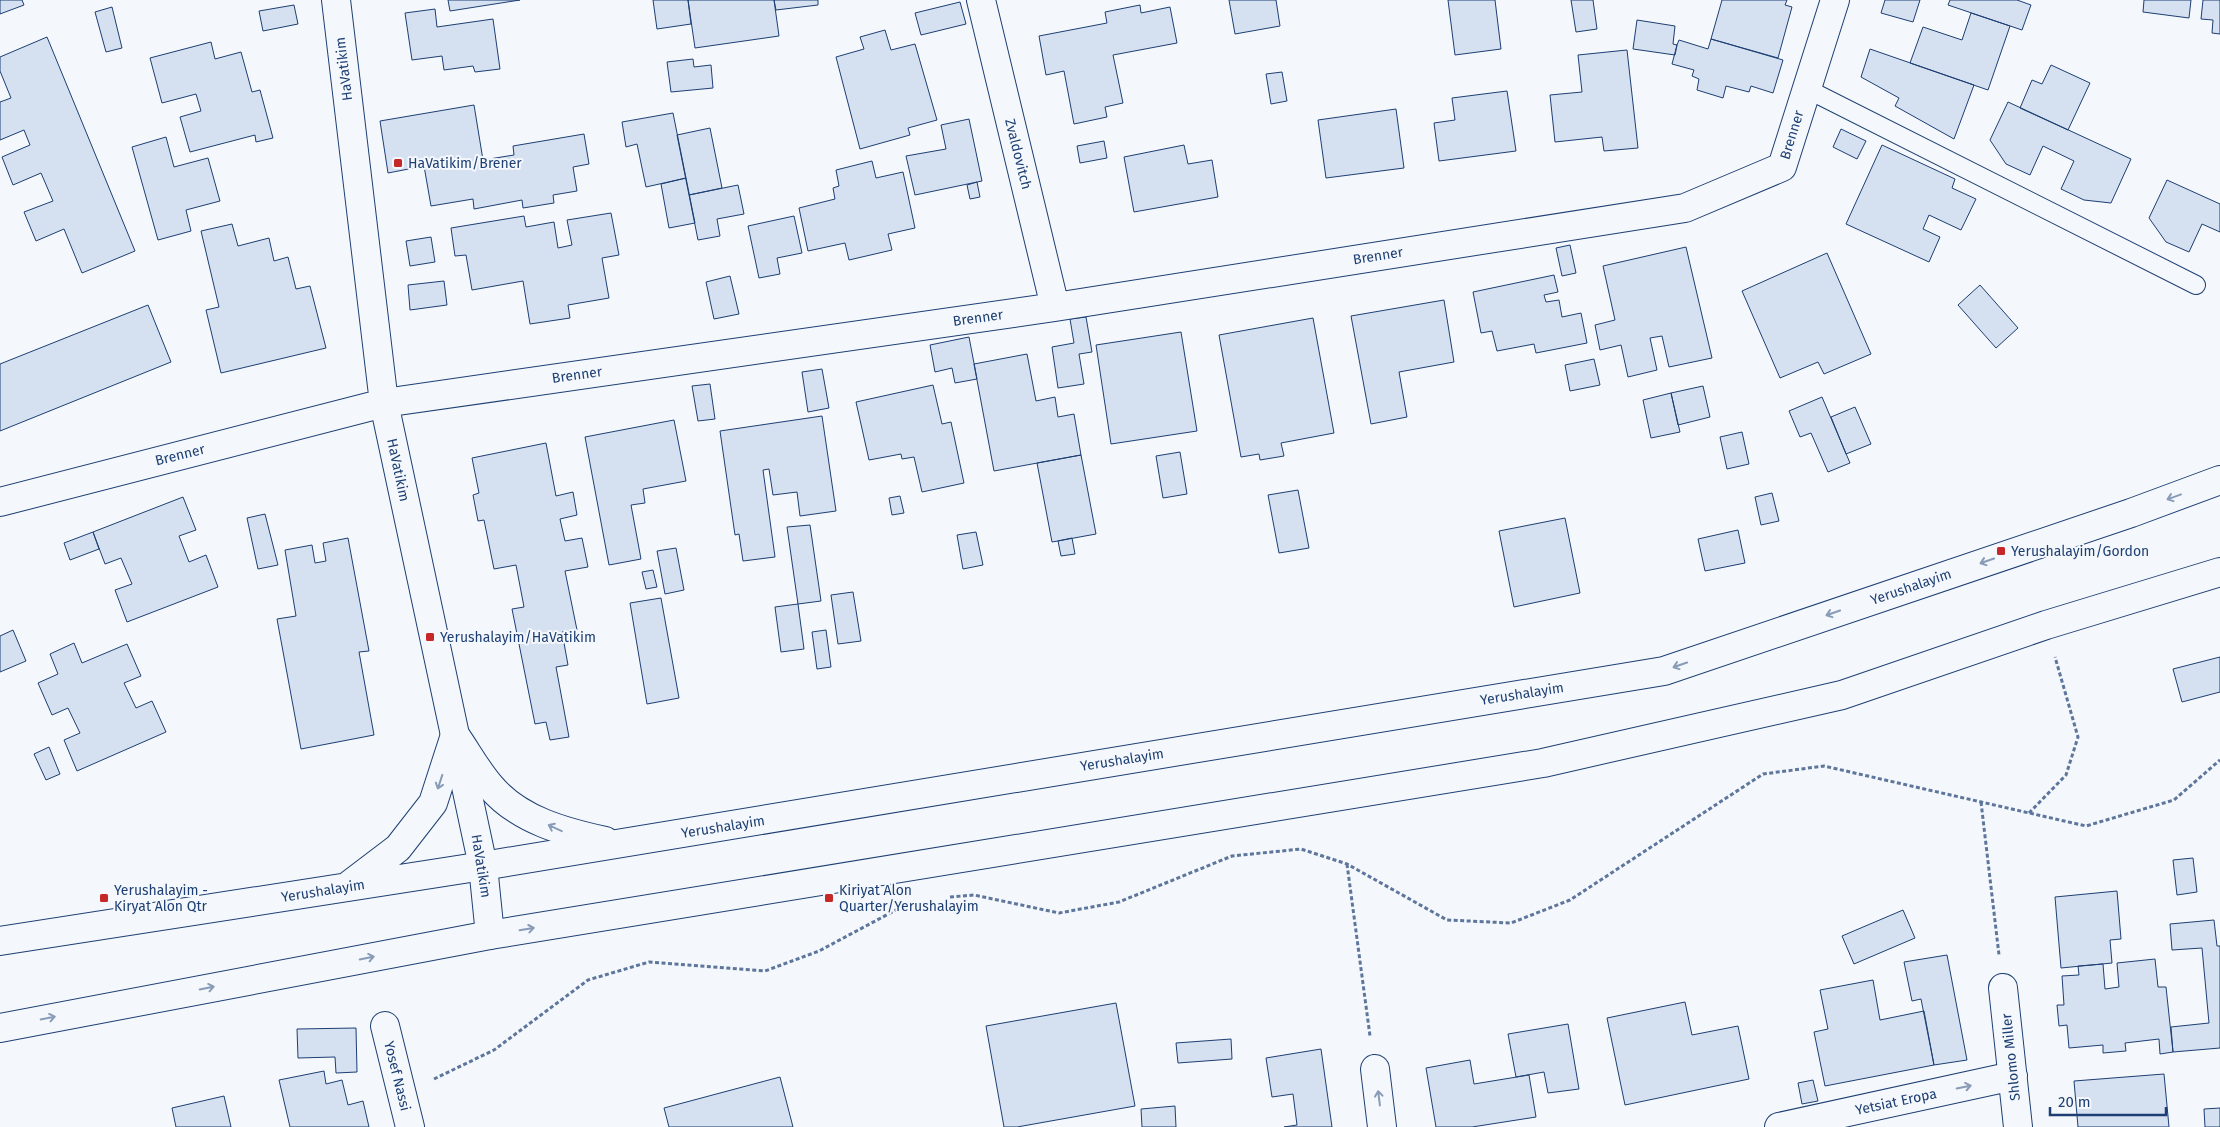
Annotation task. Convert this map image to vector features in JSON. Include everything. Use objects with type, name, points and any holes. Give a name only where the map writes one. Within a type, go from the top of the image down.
[{"type":"main road","name":"HaVatikim","points":[[336,0],[384,403],[482,866],[490,935]]},
{"type":"main road","name":"Zvaldovitch","points":[[981,0],[1055,307]]},
{"type":"main road","name":"Brenner","points":[[0,502],[384,403],[1055,307],[1685,208],[1782,167],[1835,0]]},
{"type":"main road","name":"Yerushalayim","points":[[0,941],[619,844],[1664,670],[2112,519],[2220,480]]},
{"type":"main road","points":[[0,1028],[490,935],[1543,763],[1842,696],[2046,626],[2220,572]]},
{"type":"main road","points":[[455,736],[491,788],[519,811],[564,832],[619,844]]},
{"type":"main road","points":[[346,887],[398,848],[433,803],[455,736]]},
{"type":"main road","name":"Shlomo Miller","points":[[2003,988],[2018,1127]]},
{"type":"main road","name":"Yosef Nassi","points":[[385,1026],[410,1127]]},
{"type":"main road","points":[[1375,1069],[1382,1127]]},
{"type":"main road","name":"Yetsiat Eropa","points":[[1779,1127],[2013,1076]]},
{"type":"lane","points":[[1807,89],[2196,286]]},
{"type":"path","points":[[2029,813],[2066,775],[2078,737],[2046,626]]},
{"type":"path","points":[[948,897],[974,895],[1059,914],[1119,902],[1232,856],[1300,849],[1347,864],[1447,920],[1510,923],[1570,900],[1763,774],[1824,766],[2086,826],[2174,800],[2220,760]]},
{"type":"path","points":[[1981,802],[2003,988]]},
{"type":"path","points":[[1347,864],[1375,1069]]},
{"type":"path","points":[[401,1094],[494,1050],[588,980],[649,962],[765,972],[819,951],[914,901]]},
{"type":"building","points":[[0,0],[22,0],[24,5],[0,14]]},
{"type":"building","points":[[448,0],[520,0],[450,11]]},
{"type":"building","points":[[653,0],[688,0],[691,24],[657,29]]},
{"type":"building","points":[[688,0],[774,0],[779,36],[695,48]]},
{"type":"building","points":[[774,0],[818,0],[818,5],[776,10]]},
{"type":"building","points":[[1229,0],[1276,0],[1280,26],[1235,34]]},
{"type":"building","points":[[1448,0],[1495,0],[1501,49],[1455,55]]},
{"type":"building","points":[[1571,0],[1593,0],[1597,29],[1576,32]]},
{"type":"building","points":[[1722,0],[1787,0],[1785,5],[1792,7],[1778,58],[1711,39]]},
{"type":"building","points":[[1885,0],[1920,0],[1913,22],[1881,13]]},
{"type":"building","points":[[1950,0],[2017,0],[2031,5],[2022,30],[1948,5]]},
{"type":"building","points":[[2144,0],[2191,0],[2189,18],[2143,12]]},
{"type":"building","points":[[2203,0],[2220,0],[2220,34],[2212,33],[2213,20],[2201,19]]},
{"type":"building","points":[[960,2],[966,24],[921,35],[915,13]]},
{"type":"building","points":[[294,5],[298,24],[263,31],[259,11]]},
{"type":"building","points":[[1140,5],[1141,13],[1170,7],[1177,43],[1113,55],[1123,103],[1105,107],[1107,117],[1074,124],[1064,71],[1046,75],[1039,36],[1107,23],[1105,12]]},
{"type":"building","points":[[112,7],[122,48],[106,52],[95,12]]},
{"type":"building","points":[[435,9],[437,27],[493,19],[500,69],[475,72],[473,66],[444,70],[442,56],[412,60],[405,13]]},
{"type":"building","points":[[1971,13],[2010,26],[1988,90],[1910,63],[1923,27],[1962,40]]},
{"type":"building","points":[[1637,20],[1675,26],[1673,44],[1677,45],[1675,55],[1633,49]]},
{"type":"building","points":[[885,30],[891,50],[915,44],[937,120],[908,128],[910,135],[860,149],[836,57],[864,49],[860,37]]},
{"type":"building","points":[[47,37],[135,251],[82,273],[64,229],[36,241],[24,212],[53,201],[41,173],[13,185],[2,157],[30,145],[24,130],[0,140],[0,102],[11,98],[0,71],[0,57]]},
{"type":"building","points":[[1711,39],[1783,60],[1773,93],[1751,86],[1749,92],[1726,86],[1723,98],[1697,90],[1699,79],[1692,76],[1694,70],[1672,64],[1677,45],[1679,40],[1708,49]]},
{"type":"building","points":[[211,42],[215,59],[241,52],[252,92],[260,90],[273,138],[256,142],[255,135],[190,152],[180,117],[201,111],[196,94],[162,103],[150,58]]},
{"type":"building","points":[[1870,49],[1974,85],[1954,139],[1895,106],[1899,98],[1861,77]]},
{"type":"building","points":[[1627,50],[1638,148],[1604,151],[1602,137],[1555,142],[1550,95],[1582,92],[1578,55]]},
{"type":"building","points":[[693,59],[694,67],[711,65],[713,88],[671,92],[667,62]]},
{"type":"building","points":[[2051,65],[2090,83],[2068,130],[2020,108],[2032,80],[2042,84]]},
{"type":"building","points":[[1282,72],[1287,101],[1271,104],[1266,74]]},
{"type":"building","points":[[1507,91],[1516,151],[1439,161],[1434,123],[1455,120],[1452,98]]},
{"type":"building","points":[[2008,102],[2131,159],[2111,203],[2084,200],[2061,189],[2074,161],[2043,146],[2030,175],[2006,164],[1990,140]]},
{"type":"building","points":[[474,105],[483,160],[514,155],[513,146],[584,134],[589,164],[573,167],[577,191],[553,195],[554,203],[523,208],[522,200],[474,209],[473,199],[431,206],[424,166],[388,173],[380,121]]},
{"type":"building","points":[[1396,109],[1404,168],[1326,178],[1318,120]]},
{"type":"building","points":[[673,113],[686,178],[646,187],[637,144],[626,147],[622,122]]},
{"type":"building","points":[[969,119],[982,181],[915,195],[906,156],[946,149],[941,125]]},
{"type":"building","points":[[710,128],[722,188],[689,195],[677,135]]},
{"type":"building","points":[[1841,129],[1866,141],[1857,159],[1833,147]]},
{"type":"building","points":[[166,137],[174,167],[208,158],[220,201],[186,210],[191,231],[158,240],[132,147]]},
{"type":"building","points":[[1104,141],[1107,158],[1080,163],[1077,146]]},
{"type":"building","points":[[1184,145],[1188,164],[1212,160],[1218,197],[1134,212],[1124,157]]},
{"type":"building","points":[[1882,145],[1955,179],[1952,188],[1976,199],[1961,230],[1929,215],[1923,229],[1940,237],[1929,262],[1846,224]]},
{"type":"building","points":[[872,161],[876,178],[903,172],[915,228],[888,234],[892,250],[849,260],[845,243],[808,251],[799,208],[835,199],[833,188],[839,186],[836,170]]},
{"type":"building","points":[[686,178],[695,223],[669,228],[661,184]]},
{"type":"building","points":[[2167,180],[2220,204],[2220,232],[2202,224],[2189,252],[2166,242],[2149,218]]},
{"type":"building","points":[[977,182],[980,197],[970,199],[967,185]]},
{"type":"building","points":[[738,185],[744,214],[717,219],[720,236],[698,240],[689,195]]},
{"type":"building","points":[[611,213],[619,255],[602,258],[609,298],[568,305],[570,318],[530,324],[523,281],[472,290],[466,255],[455,256],[451,228],[524,216],[526,227],[554,222],[558,248],[572,245],[567,220]]},
{"type":"building","points":[[794,216],[802,253],[777,258],[780,274],[759,278],[748,226]]},
{"type":"building","points":[[232,224],[238,246],[269,238],[274,261],[288,257],[296,289],[310,286],[326,348],[221,373],[206,310],[219,307],[201,231]]},
{"type":"building","points":[[431,237],[435,262],[410,266],[406,241]]},
{"type":"building","points":[[1570,245],[1576,273],[1562,276],[1556,248]]},
{"type":"building","points":[[1686,247],[1712,358],[1669,367],[1662,336],[1650,338],[1657,370],[1628,377],[1621,345],[1600,350],[1595,325],[1615,320],[1603,266]]},
{"type":"building","points":[[1827,253],[1871,354],[1824,374],[1818,362],[1780,378],[1742,291]]},
{"type":"building","points":[[1554,275],[1558,292],[1544,295],[1546,302],[1559,300],[1562,317],[1581,313],[1587,343],[1536,353],[1534,344],[1497,351],[1492,331],[1481,333],[1473,292]]},
{"type":"building","points":[[730,276],[739,314],[714,319],[706,282]]},
{"type":"building","points":[[444,281],[447,305],[410,310],[408,285]]},
{"type":"building","points":[[1980,285],[2018,328],[1996,348],[1958,305]]},
{"type":"building","points":[[1444,300],[1454,362],[1399,372],[1407,417],[1371,424],[1351,316]]},
{"type":"building","points":[[148,305],[171,362],[0,431],[0,364]]},
{"type":"building","points":[[1086,317],[1092,352],[1079,354],[1084,384],[1058,388],[1052,347],[1074,343],[1070,319]]},
{"type":"building","points":[[1313,318],[1334,433],[1281,443],[1284,456],[1260,460],[1259,454],[1241,457],[1219,335]]},
{"type":"building","points":[[1181,332],[1197,431],[1111,444],[1096,345]]},
{"type":"building","points":[[969,337],[977,379],[955,383],[952,368],[935,372],[930,345]]},
{"type":"building","points":[[1027,354],[1036,401],[1055,397],[1058,417],[1074,414],[1081,455],[994,471],[974,364]]},
{"type":"building","points":[[1594,359],[1600,385],[1570,391],[1565,365]]},
{"type":"building","points":[[822,369],[829,408],[808,412],[802,372]]},
{"type":"building","points":[[710,384],[715,419],[698,421],[692,386]]},
{"type":"building","points":[[933,385],[942,424],[951,422],[964,483],[922,492],[914,457],[902,459],[901,454],[869,460],[856,402]]},
{"type":"building","points":[[1703,386],[1710,417],[1678,425],[1671,393]]},
{"type":"building","points":[[1671,393],[1680,432],[1651,438],[1643,400]]},
{"type":"building","points":[[1822,397],[1850,463],[1828,472],[1811,433],[1800,437],[1789,411]]},
{"type":"building","points":[[1855,407],[1871,444],[1846,454],[1831,417]]},
{"type":"building","points":[[822,416],[836,511],[800,516],[797,492],[773,495],[769,469],[763,470],[775,557],[743,561],[739,534],[735,535],[720,431]]},
{"type":"building","points":[[674,420],[686,481],[643,489],[645,503],[631,505],[641,559],[609,565],[585,437]]},
{"type":"building","points":[[1742,432],[1749,464],[1727,469],[1720,437]]},
{"type":"building","points":[[546,443],[556,496],[573,492],[577,515],[560,519],[565,541],[582,538],[588,567],[565,571],[577,630],[562,632],[568,665],[556,667],[569,737],[550,740],[546,722],[535,724],[512,609],[524,607],[516,565],[494,569],[484,520],[478,521],[473,495],[479,493],[472,458]]},
{"type":"building","points":[[1180,452],[1187,494],[1163,498],[1156,456]]},
{"type":"building","points":[[1081,455],[1096,534],[1052,542],[1037,463]]},
{"type":"building","points":[[1298,490],[1309,548],[1279,553],[1268,495]]},
{"type":"building","points":[[1772,493],[1779,521],[1761,525],[1755,497]]},
{"type":"building","points":[[900,496],[904,513],[892,515],[889,498]]},
{"type":"building","points":[[183,497],[196,530],[179,536],[189,562],[206,555],[218,587],[127,622],[115,590],[132,584],[121,558],[105,564],[93,532]]},
{"type":"building","points":[[265,514],[278,565],[258,569],[247,518]]},
{"type":"building","points":[[1565,518],[1580,593],[1514,607],[1499,531]]},
{"type":"building","points":[[810,525],[821,601],[798,604],[787,527]]},
{"type":"building","points":[[1738,530],[1745,563],[1705,571],[1698,539]]},
{"type":"building","points":[[93,532],[99,549],[70,560],[64,543]]},
{"type":"building","points":[[976,532],[983,565],[963,569],[957,535]]},
{"type":"building","points":[[348,538],[369,651],[359,652],[374,735],[301,749],[277,619],[296,616],[285,550],[312,545],[315,563],[326,561],[323,543]]},
{"type":"building","points":[[1072,538],[1075,554],[1061,556],[1058,541]]},
{"type":"building","points":[[676,548],[684,590],[665,594],[657,551]]},
{"type":"building","points":[[653,570],[657,587],[646,589],[642,572]]},
{"type":"building","points":[[853,592],[861,641],[838,644],[831,595]]},
{"type":"building","points":[[661,598],[679,698],[647,704],[630,603]]},
{"type":"building","points":[[798,604],[804,649],[781,652],[775,607]]},
{"type":"building","points":[[13,630],[26,661],[0,672],[0,636]]},
{"type":"building","points":[[826,630],[831,667],[817,669],[812,632]]},
{"type":"building","points":[[74,643],[82,663],[127,644],[141,676],[124,683],[136,708],[152,701],[166,732],[77,771],[64,740],[80,733],[68,708],[52,715],[38,683],[58,674],[50,654]]},
{"type":"building","points":[[2220,657],[2220,692],[2182,702],[2173,669]]},
{"type":"building","points":[[49,747],[60,774],[46,780],[34,754]]},
{"type":"building","points":[[2193,858],[2197,892],[2177,895],[2173,860]]},
{"type":"building","points":[[2117,891],[2121,939],[2110,940],[2112,963],[2061,968],[2055,897]]},
{"type":"building","points":[[1903,910],[1915,938],[1854,964],[1842,936]]},
{"type":"building","points":[[2214,920],[2217,946],[2220,946],[2220,1048],[2173,1052],[2171,1027],[2209,1023],[2202,948],[2172,950],[2170,924]]},
{"type":"building","points":[[1947,955],[1967,1060],[1934,1065],[1921,999],[1912,1001],[1904,962]]},
{"type":"building","points":[[2155,959],[2158,987],[2166,987],[2173,1052],[2160,1054],[2159,1039],[2125,1043],[2126,1051],[2103,1053],[2103,1045],[2069,1048],[2067,1025],[2059,1026],[2057,1005],[2064,1005],[2062,976],[2079,975],[2078,966],[2103,964],[2105,989],[2119,987],[2117,963]]},
{"type":"building","points":[[1873,980],[1880,1020],[1924,1011],[1934,1065],[1825,1086],[1814,1032],[1828,1029],[1820,990]]},
{"type":"building","points":[[1685,1002],[1692,1035],[1738,1026],[1749,1079],[1625,1105],[1607,1018]]},
{"type":"building","points":[[1116,1003],[1135,1106],[1017,1127],[1004,1127],[986,1026]]},
{"type":"building","points":[[1568,1024],[1579,1089],[1548,1093],[1544,1072],[1516,1077],[1508,1034]]},
{"type":"building","points":[[356,1028],[357,1072],[336,1073],[335,1057],[298,1058],[297,1029]]},
{"type":"building","points":[[1231,1039],[1232,1059],[1178,1063],[1176,1043]]},
{"type":"building","points":[[1321,1049],[1332,1127],[1284,1127],[1297,1125],[1293,1094],[1272,1097],[1266,1058]]},
{"type":"building","points":[[1470,1060],[1474,1084],[1529,1075],[1536,1117],[1472,1127],[1436,1127],[1426,1068]]},
{"type":"building","points":[[324,1071],[326,1084],[342,1080],[348,1105],[363,1101],[369,1127],[290,1127],[279,1080]]},
{"type":"building","points":[[2164,1074],[2169,1127],[2078,1127],[2074,1081]]},
{"type":"building","points":[[780,1077],[793,1127],[669,1127],[664,1108]]},
{"type":"building","points":[[1813,1080],[1818,1101],[1802,1104],[1798,1083]]},
{"type":"building","points":[[224,1096],[231,1127],[176,1127],[172,1108]]},
{"type":"building","points":[[1175,1106],[1176,1127],[1142,1127],[1141,1109]]},
{"type":"building","points":[[2220,1108],[2220,1127],[2205,1127],[2204,1109]]},
{"type":"place","name":"HaVatikim/Brener","points":[[398,163]]},
{"type":"place","name":"Yerushalayim/Gordon","points":[[2001,551]]},
{"type":"place","name":"Yerushalayim/HaVatikim","points":[[430,637]]},
{"type":"place","name":"Yerushalayim - Kiryat Alon Qtr","points":[[104,898]]},
{"type":"place","name":"Kiriyat Alon Quarter/Yerushalayim","points":[[829,898]]}]
